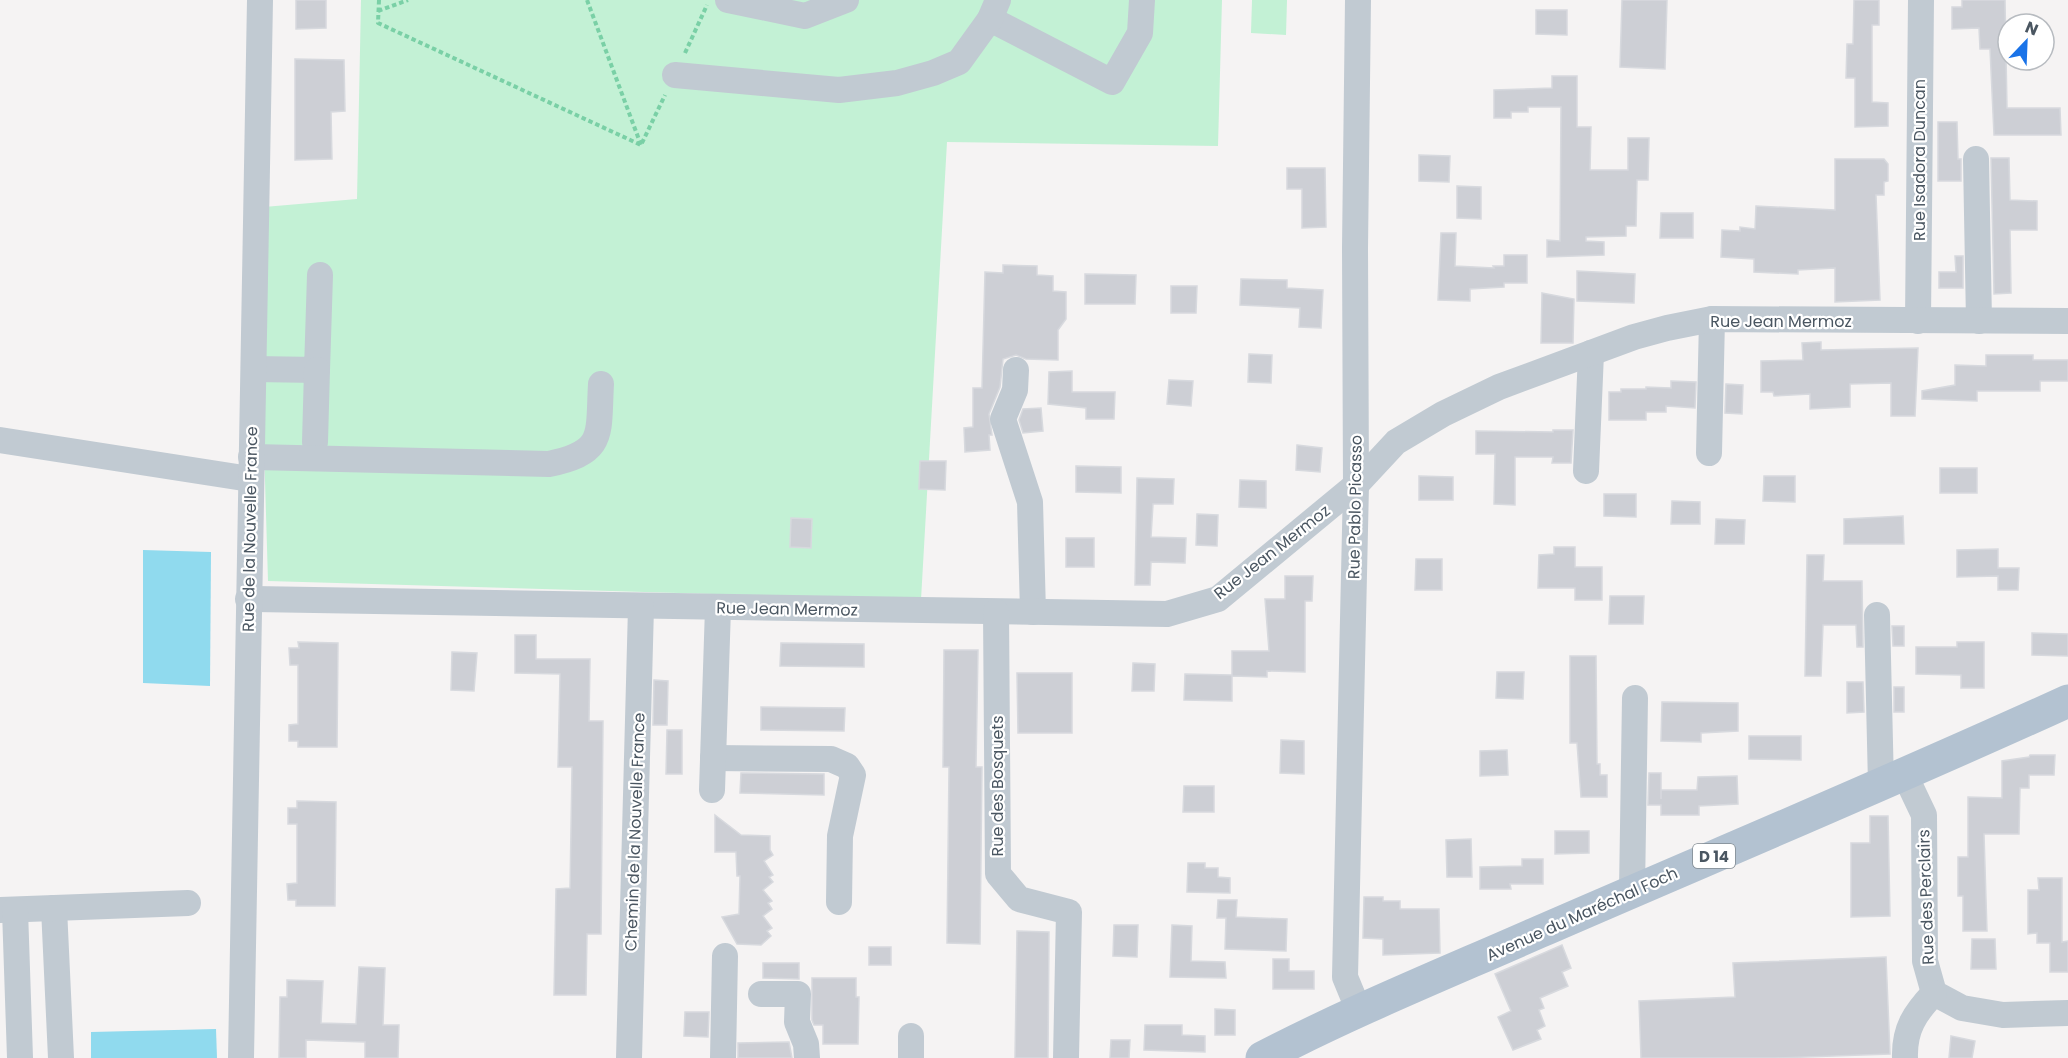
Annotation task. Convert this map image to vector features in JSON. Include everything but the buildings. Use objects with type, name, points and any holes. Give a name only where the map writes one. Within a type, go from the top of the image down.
[{"type":"main road","name":"Avenue du Maréchal Foch","points":[[1262,1058],[1359,1011],[1893,780],[2068,701]]},
{"type":"street","name":"Rue de la Nouvelle France","points":[[241,1058],[260,0]]},
{"type":"street","points":[[728,0],[805,16],[846,0]]},
{"type":"street","points":[[675,75],[839,90],[897,82],[933,73],[959,62],[994,10],[1112,82],[1140,33],[1142,0]]},
{"type":"street","name":"Rue Pablo Picasso","points":[[1358,0],[1355,248],[1356,484],[1345,977],[1359,1011]]},
{"type":"street","name":"Rue Isadora Duncan","points":[[1918,321],[1921,0]]},
{"type":"street","points":[[1976,159],[1979,321]]},
{"type":"street","points":[[315,442],[320,275]]},
{"type":"street","points":[[1709,453],[1712,319]]},
{"type":"street","name":"Rue Jean Mermoz","points":[[248,599],[1167,614],[1218,599],[1356,484],[1396,442],[1443,414],[1499,387],[1667,328],[1712,319],[2068,321]]},
{"type":"street","points":[[1587,471],[1591,353]]},
{"type":"street","points":[[255,369],[317,370]]},
{"type":"street","points":[[1016,370],[1016,390],[1003,419],[1030,502],[1033,612]]},
{"type":"street","points":[[0,440],[251,468],[549,464],[572,459],[589,451],[595,442],[598,433],[601,384]]},
{"type":"street","name":"Chemin de la Nouvelle France","points":[[629,1058],[641,607]]},
{"type":"street","points":[[712,790],[718,608]]},
{"type":"street","name":"Rue des Bosquets","points":[[996,612],[998,874],[1019,899],[1069,912],[1066,1058]]},
{"type":"street","points":[[1876,615],[1893,780]]},
{"type":"street","points":[[1632,891],[1635,698]]},
{"type":"street","points":[[713,758],[831,759],[847,766],[854,775],[840,836],[839,902]]},
{"type":"street","name":"Rue des Perclairs","points":[[1893,780],[1924,815],[1925,961],[1934,993]]},
{"type":"street","points":[[20,1058],[8,910],[188,903]]},
{"type":"street","points":[[54,908],[61,1058]]},
{"type":"street","points":[[723,1058],[725,956]]},
{"type":"street","points":[[1905,1058],[1908,1025],[1916,1011],[1934,993],[1962,1008],[2003,1015],[2068,1013]]},
{"type":"street","points":[[761,994],[798,994],[797,1022],[806,1044],[807,1058]]},
{"type":"path","points":[[379,0],[378,23],[640,145]]},
{"type":"path","points":[[378,11],[408,0]]},
{"type":"path","points":[[587,0],[640,145]]},
{"type":"path","points":[[640,145],[710,0]]},
{"type":"green space","points":[[361,0],[1222,0],[1218,146],[947,142],[921,600],[268,581],[263,413],[264,207],[357,199]]},
{"type":"green space","points":[[1252,0],[1287,0],[1286,35],[1251,33]]},
{"type":"water","points":[[143,550],[211,552],[210,686],[143,683]]},
{"type":"water","points":[[216,1029],[217,1058],[91,1058],[91,1032]]}]
